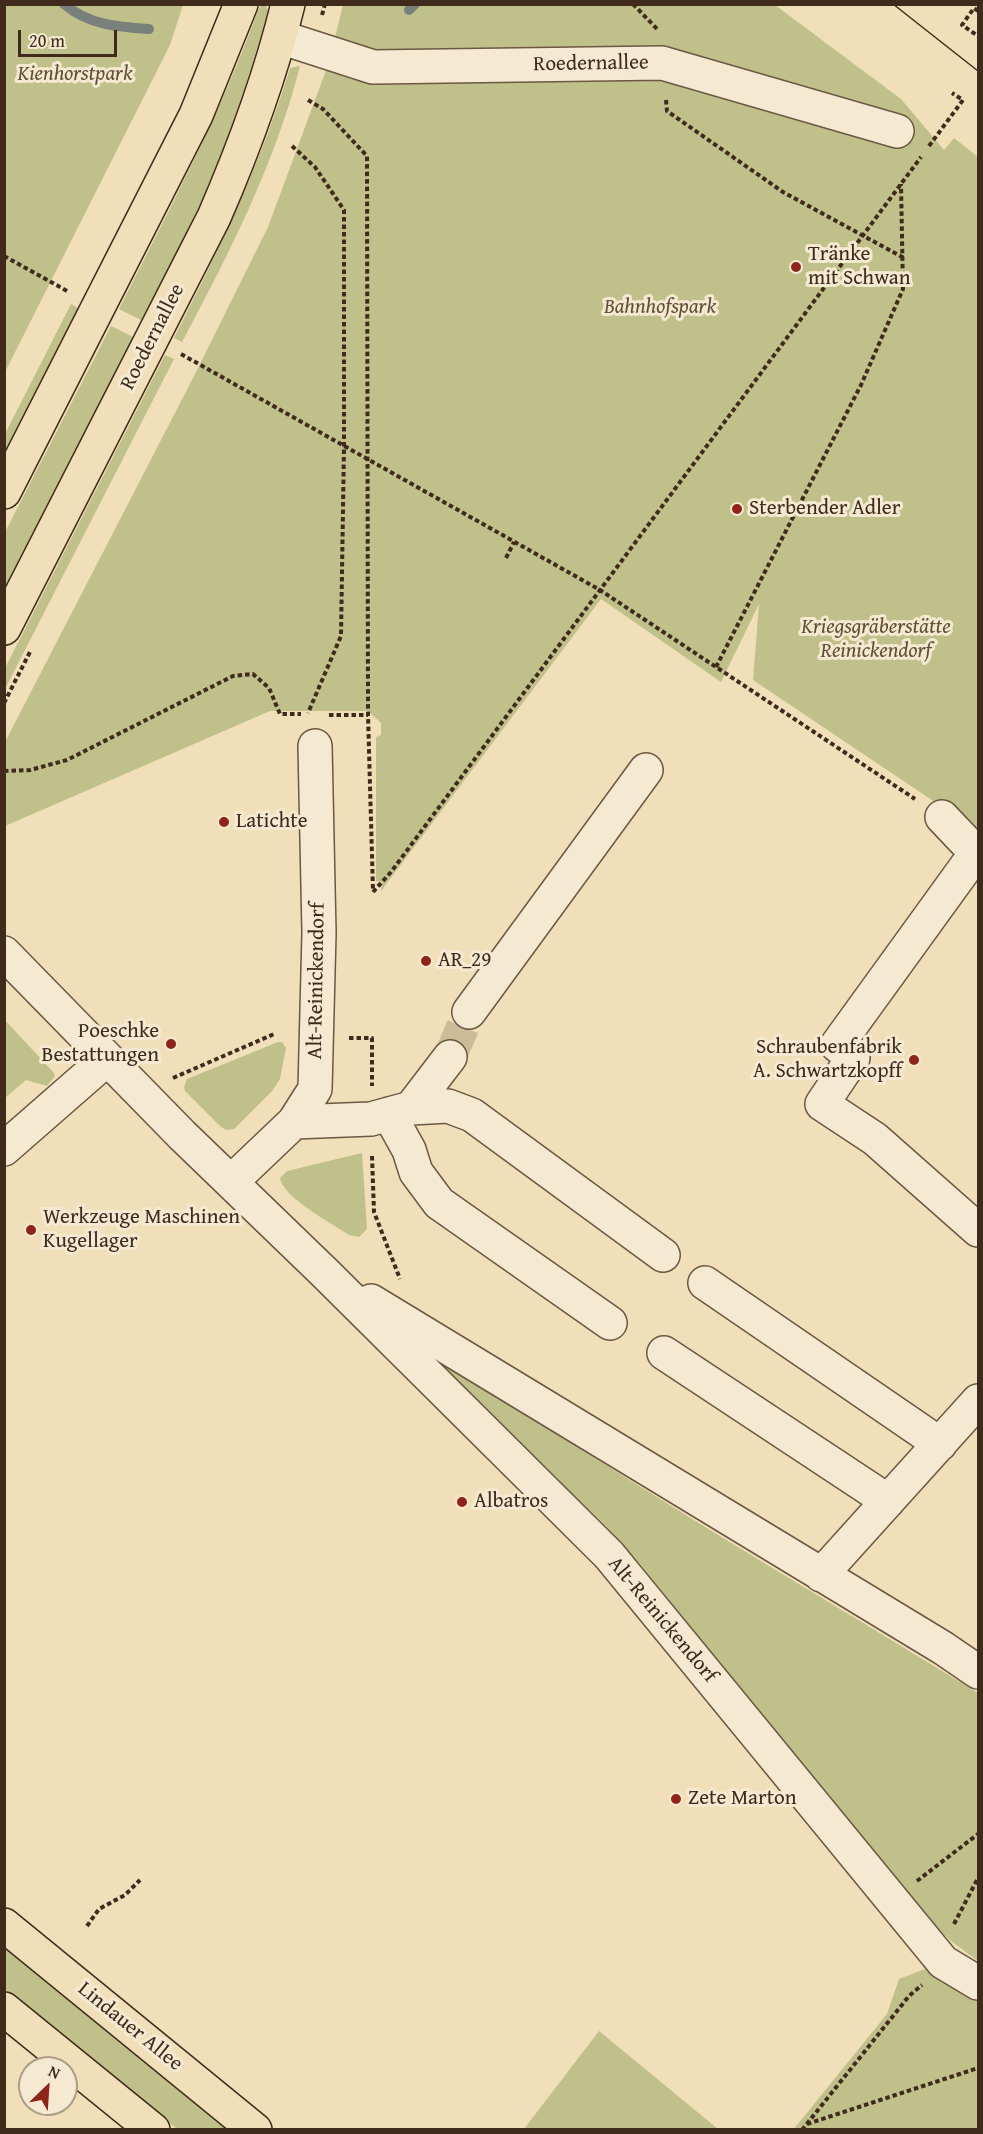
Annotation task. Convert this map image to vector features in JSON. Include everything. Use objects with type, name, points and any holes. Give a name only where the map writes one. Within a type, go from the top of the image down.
[{"type":"main road","points":[[4,492],[196,115],[241,4]]},
{"type":"main road","name":"Roedernallee","points":[[4,628],[214,217],[238,164],[259,106],[288,4]]},
{"type":"main road","name":"Lindauer Allee","points":[[4,1925],[255,2130]]},
{"type":"main road","points":[[4,2009],[153,2130]]},
{"type":"street","name":"Roedernallee","points":[[280,38],[373,68],[662,63],[897,131]]},
{"type":"street","name":"Alt-Reinickendorf","points":[[231,1182],[294,1122],[315,1089],[319,933],[316,730]]},
{"type":"street","points":[[469,1012],[646,770]]},
{"type":"street","points":[[942,817],[977,854],[837,1046],[853,1058],[822,1104],[875,1139],[978,1230]]},
{"type":"street","name":"Alt-Reinickendorf","points":[[4,953],[107,1059],[609,1555],[941,1958],[978,1983]]},
{"type":"street","points":[[390,1114],[450,1057]]},
{"type":"street","points":[[4,1149],[107,1059]]},
{"type":"street","points":[[294,1122],[390,1114],[448,1106],[472,1115],[663,1255]]},
{"type":"street","points":[[390,1114],[409,1150],[416,1173],[439,1203],[610,1323]]},
{"type":"street","name":"Alt-Reinickendorf","points":[[325,1273],[978,1672]]},
{"type":"street","points":[[705,1283],[940,1444]]},
{"type":"street","points":[[664,1353],[888,1502]]},
{"type":"street","points":[[822,1575],[978,1401]]},
{"type":"path","points":[[978,11],[974,8],[962,25],[978,36]]},
{"type":"path","points":[[662,63],[668,111],[783,192],[904,258]]},
{"type":"path","points":[[308,100],[323,109],[367,156],[368,715],[373,892],[391,872],[861,234],[963,100],[952,93]]},
{"type":"path","points":[[292,146],[315,167],[344,210],[341,636],[307,715]]},
{"type":"path","points":[[716,667],[861,385],[903,289],[901,182]]},
{"type":"path","points":[[4,256],[61,287]]},
{"type":"path","points":[[194,362],[600,590],[942,817]]},
{"type":"path","points":[[506,558],[514,542]]},
{"type":"path","points":[[4,771],[30,770],[67,760],[233,676],[254,674],[269,688],[280,714],[307,715]]},
{"type":"path","points":[[307,715],[316,730]]},
{"type":"path","points":[[327,715],[368,715]]},
{"type":"path","points":[[170,1080],[274,1034]]},
{"type":"path","points":[[372,1038],[390,1114],[374,1212],[420,1330]]},
{"type":"path","points":[[892,1900],[978,1834]]},
{"type":"path","points":[[802,2130],[941,1958],[978,1878]]},
{"type":"path","points":[[87,1926],[99,1909],[125,1895],[140,1880]]},
{"type":"path","points":[[806,2124],[978,2068]]},
{"type":"green space","name":"Kienhorstpark","points":[[5,4],[183,5],[170,45],[5,372]]},
{"type":"green space","points":[[262,5],[266,6],[268,11],[231,128],[203,197],[141,320],[119,309],[211,123]]},
{"type":"green space","name":"Bahnhofspark","points":[[343,5],[775,5],[901,99],[944,150],[954,138],[978,157],[978,831],[753,680],[759,604],[721,682],[601,599],[381,891],[382,882],[376,881],[376,737],[381,735],[381,723],[368,711],[270,711],[5,826],[4,744],[193,378],[268,227],[328,65]]},
{"type":"green space","points":[[300,66],[278,138],[264,173],[217,276],[182,342],[174,338],[238,206],[266,138],[290,68]]},
{"type":"green space","points":[[71,304],[78,308],[5,451],[5,434]]},
{"type":"green space","points":[[111,326],[133,337],[5,588],[5,532]]},
{"type":"green space","points":[[165,355],[174,359],[5,689],[5,668]]},
{"type":"green space","points":[[5,1020],[53,1072],[55,1076],[47,1086],[26,1080],[5,1098]]},
{"type":"green space","points":[[282,1042],[286,1048],[280,1079],[272,1091],[234,1129],[226,1130],[221,1127],[185,1091],[187,1079]]},
{"type":"green space","points":[[362,1153],[367,1229],[359,1237],[349,1235],[298,1201],[289,1193],[280,1178],[287,1171]]},
{"type":"green space","points":[[433,1351],[499,1396],[703,1526],[978,1693],[978,1961],[951,1941],[924,1915],[640,1564],[605,1525],[429,1358]]},
{"type":"green space","points":[[4,1941],[227,2125],[223,2129],[177,2129],[5,1989]]},
{"type":"green space","points":[[943,1962],[978,1983],[978,2129],[793,2130],[887,2014],[899,1979]]},
{"type":"green space","points":[[599,2031],[718,2129],[524,2129]]},
{"type":"waterway","points":[[64,4],[73,11],[104,24],[149,29]]},
{"type":"waterway","points":[[409,10],[415,4]]},
{"type":"tunnel","points":[[450,1057],[469,1012]]},
{"type":"tram line","points":[[893,4],[978,71]]},
{"type":"place","name":"Tränke mit Schwan","points":[[796,267]]},
{"type":"place","name":"Sterbender Adler","points":[[737,509]]},
{"type":"place","name":"Latichte","points":[[224,822]]},
{"type":"place","name":"AR_29","points":[[426,961]]},
{"type":"place","name":"Poeschke Bestattungen","points":[[171,1044]]},
{"type":"place","name":"Schraubenfabrik A. Schwartzkopff","points":[[914,1060]]},
{"type":"place","name":"Werkzeuge Maschinen Kugellager","points":[[31,1230]]},
{"type":"place","name":"Albatros","points":[[462,1502]]},
{"type":"place","name":"Zete Marton","points":[[676,1799]]},
{"type":"park label","name":"Kriegsgräberstätte Reinickendorf","points":[[876,640]]}]
